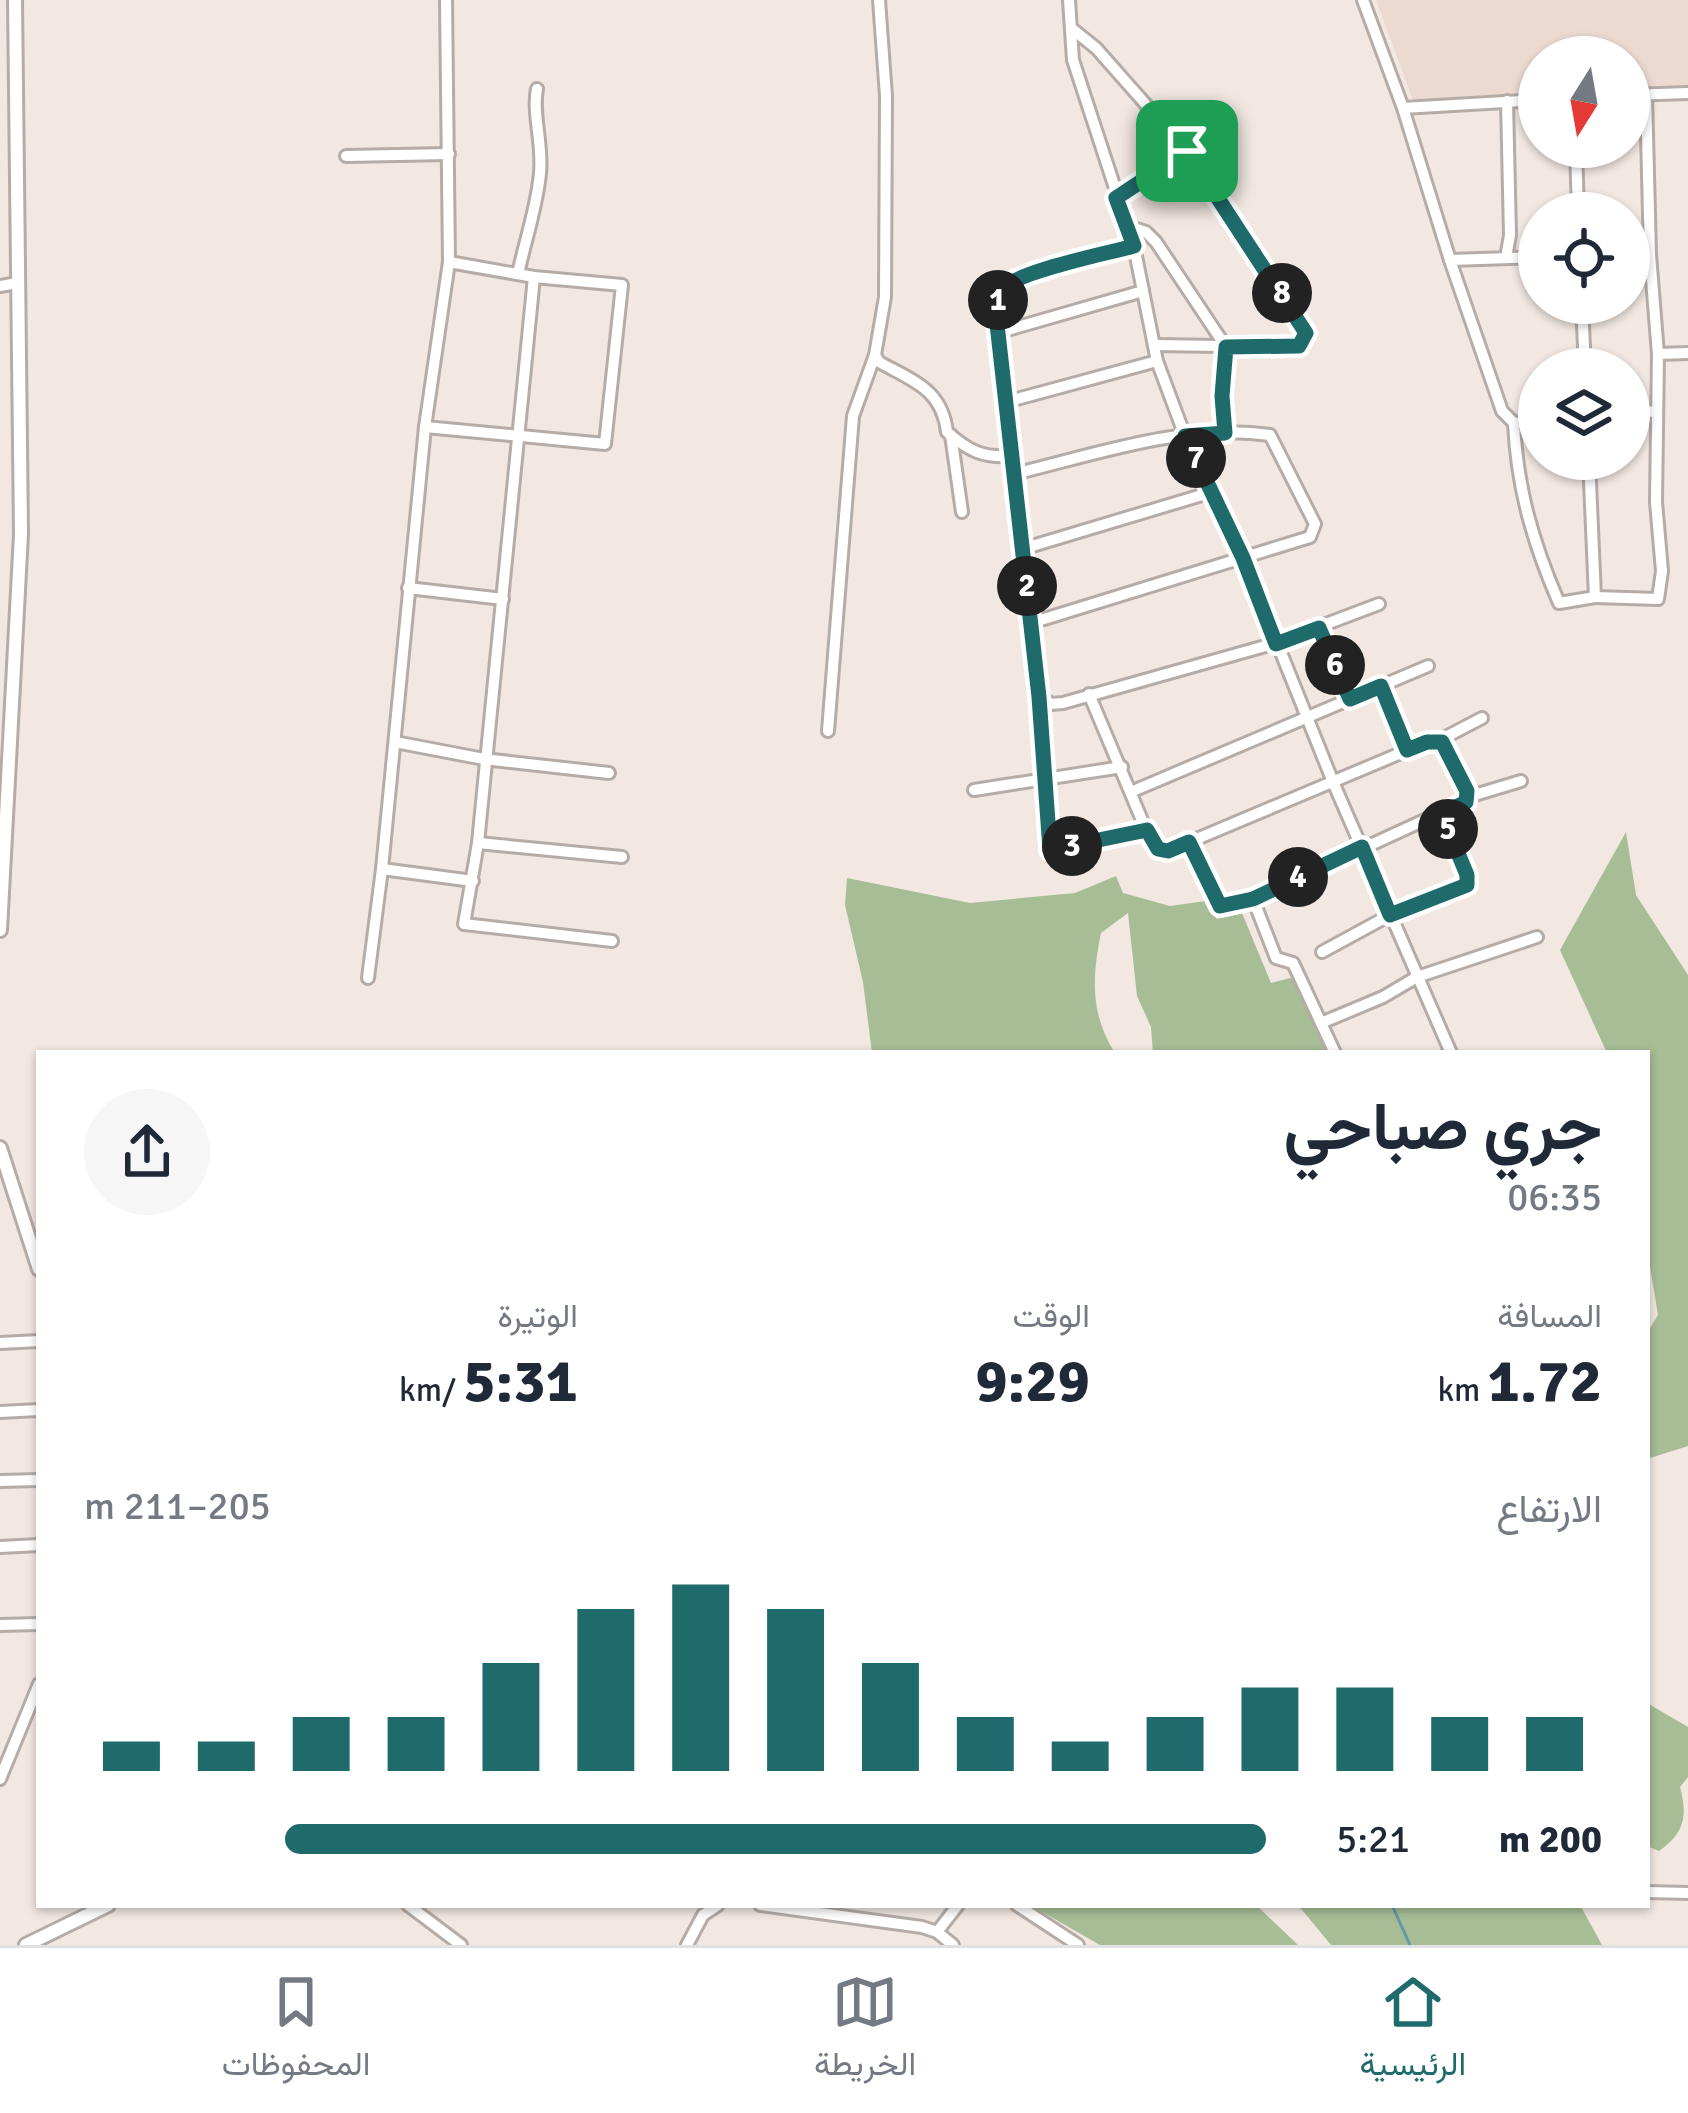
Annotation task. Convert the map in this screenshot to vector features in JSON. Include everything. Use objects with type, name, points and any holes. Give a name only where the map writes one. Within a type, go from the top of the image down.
[{"type":"street","points":[[0,930],[21,534],[15,0]]},
{"type":"street","points":[[368,978],[424,427],[449,262],[446,0]]},
{"type":"street","points":[[828,731],[853,416],[874,355],[885,297],[886,96],[879,0]]},
{"type":"street","points":[[1069,0],[1079,82],[1134,246],[1157,361],[1450,1050]]},
{"type":"street","points":[[1364,0],[1502,411],[1514,423],[1516,476],[1559,603],[1595,597],[1658,599],[1662,571],[1656,502],[1658,354],[1650,254]]},
{"type":"street","points":[[1071,28],[1096,48],[1187,151],[1306,333],[1299,346],[1154,346]]},
{"type":"street","points":[[518,274],[541,170],[542,136],[534,103],[537,89]]},
{"type":"street","points":[[1650,94],[1688,93]]},
{"type":"street","points":[[1506,258],[1510,235],[1507,101]]},
{"type":"street","points":[[1403,108],[1518,101]]},
{"type":"street","points":[[1116,198],[1187,151]]},
{"type":"street","points":[[346,156],[449,154]]},
{"type":"street","points":[[1128,226],[1146,232],[1156,242],[1226,347],[1225,433]]},
{"type":"street","points":[[1134,246],[1012,282],[998,300],[998,333],[1039,697],[1050,850],[1147,830]]},
{"type":"street","points":[[1450,260],[1518,258]]},
{"type":"street","points":[[424,427],[605,444],[622,285],[534,277],[449,262]]},
{"type":"street","points":[[534,277],[478,843],[464,924],[612,941]]},
{"type":"street","points":[[0,286],[16,283]]},
{"type":"street","points":[[998,333],[1143,291]]},
{"type":"street","points":[[1658,354],[1688,353]]},
{"type":"street","points":[[874,355],[934,396],[944,410],[962,512]]},
{"type":"street","points":[[1006,402],[1157,361]]},
{"type":"street","points":[[1650,412],[1657,411]]},
{"type":"street","points":[[1514,423],[1518,423]]},
{"type":"street","points":[[1014,474],[1185,436],[1261,434],[1275,440],[1315,524],[1310,537],[1031,622]]},
{"type":"street","points":[[951,436],[971,452],[991,458],[1012,456]]},
{"type":"street","points":[[1590,480],[1595,597]]},
{"type":"street","points":[[1022,549],[1212,492]]},
{"type":"street","points":[[408,588],[503,599]]},
{"type":"street","points":[[1039,697],[1051,704],[1276,644],[1379,604]]},
{"type":"street","points":[[1319,628],[1350,699]]},
{"type":"street","points":[[1132,791],[1428,666]]},
{"type":"street","points":[[1381,686],[1407,750]]},
{"type":"street","points":[[1089,694],[1147,830],[1158,849],[1168,851],[1407,750],[1438,742],[1482,718]]},
{"type":"street","points":[[395,742],[484,759],[609,773]]},
{"type":"street","points":[[1438,742],[1446,745],[1468,797]]},
{"type":"street","points":[[974,790],[1122,767]]},
{"type":"street","points":[[1189,842],[1220,906],[1253,899],[1442,814],[1468,797],[1521,781]]},
{"type":"street","points":[[1322,952],[1390,915],[1467,885],[1442,814]]},
{"type":"street","points":[[478,843],[622,857]]},
{"type":"street","points":[[382,868],[473,881]]},
{"type":"street","points":[[1253,899],[1276,958],[1292,963],[1334,1050]]},
{"type":"street","points":[[1321,1023],[1417,977],[1537,937]]},
{"type":"street","points":[[0,1148],[36,1256]]},
{"type":"street","points":[[0,1343],[36,1341]]},
{"type":"street","points":[[0,1412],[36,1410]]},
{"type":"street","points":[[0,1481],[36,1480]]},
{"type":"street","points":[[0,1547],[36,1545]]},
{"type":"street","points":[[0,1625],[36,1624]]},
{"type":"street","points":[[0,1779],[36,1691]]},
{"type":"street","points":[[1650,1892],[1688,1893]]},
{"type":"street","points":[[26,1945],[44,1942],[103,1908]]},
{"type":"street","points":[[412,1908],[461,1945]]},
{"type":"street","points":[[687,1945],[703,1915],[714,1908]]},
{"type":"street","points":[[784,1908],[909,1924],[937,1932],[953,1945]]},
{"type":"street","points":[[937,1932],[956,1908]]},
{"type":"street","points":[[1021,1908],[1060,1941],[1078,1945]]},
{"type":"shaded area","points":[[1376,0],[1688,0],[1688,91],[1650,92],[1650,36],[1518,36],[1518,98],[1414,103]]},
{"type":"green space","points":[[1626,832],[1636,895],[1688,975],[1688,1446],[1650,1458],[1650,1328],[1658,1315],[1650,1267],[1650,1050],[1606,1050],[1560,950]]},
{"type":"green space","points":[[1116,876],[1123,893],[1170,906],[1206,901],[1217,919],[1242,913],[1271,983],[1294,977],[1327,1050],[1153,1050],[1151,1027],[1137,996],[1128,913],[1101,933],[1096,965],[1097,1009],[1113,1050],[872,1050],[863,982],[845,905],[847,878],[970,903],[1075,893]]},
{"type":"green space","points":[[1650,1705],[1688,1727],[1688,1777],[1680,1787],[1682,1823],[1659,1851],[1650,1847]]},
{"type":"green space","points":[[1035,1908],[1259,1908],[1298,1945],[1100,1945]]},
{"type":"green space","points":[[1300,1908],[1582,1908],[1602,1945],[1331,1945]]},
{"type":"waterway","points":[[1393,1908],[1410,1945]]},
{"type":"route","points":[[1187,151],[1306,333],[1299,346],[1226,347],[1225,433],[1185,436],[1243,558],[1276,644],[1319,628],[1350,699],[1381,686],[1407,750],[1442,742],[1467,791],[1466,802],[1442,814],[1467,885],[1390,915],[1362,847],[1253,899],[1220,906],[1189,842],[1168,851],[1158,849],[1147,830],[1050,850],[998,300],[1004,288],[1022,277],[1134,246],[1116,198],[1187,151]]}]
